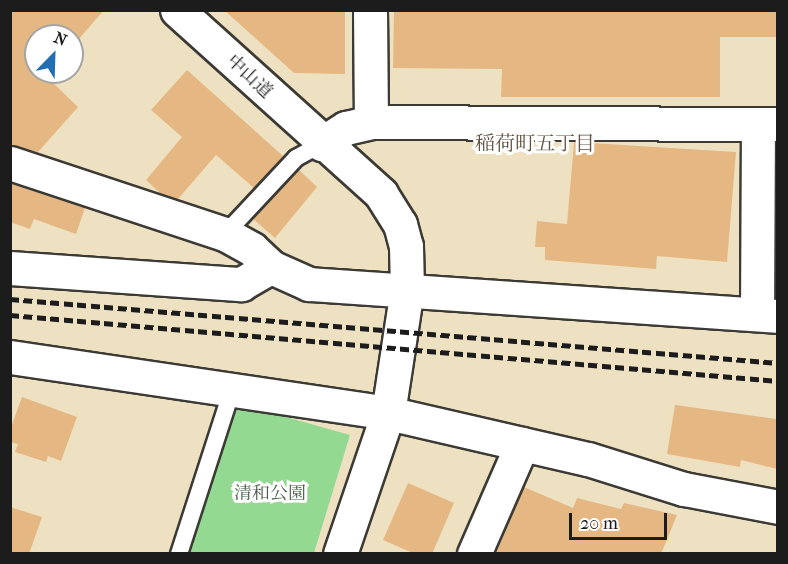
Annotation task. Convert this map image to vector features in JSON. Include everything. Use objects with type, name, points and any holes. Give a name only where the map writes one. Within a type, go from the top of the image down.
[{"type":"street","name":"中山道","points":[[177,10],[321,144],[381,194],[400,224],[406,246],[407,289],[387,413],[340,554]]},
{"type":"street","points":[[370,10],[371,122]]},
{"type":"street","points":[[10,163],[225,234],[252,249],[271,267],[309,284],[767,315],[768,124],[371,122],[346,128],[321,144]]},
{"type":"street","points":[[10,268],[241,284],[271,267]]},
{"type":"street","points":[[10,357],[387,413],[588,459],[684,489],[777,507]]},
{"type":"street","points":[[474,554],[522,444]]},
{"type":"lane","points":[[225,234],[296,158],[321,144]]},
{"type":"lane","points":[[179,554],[232,390]]},
{"type":"green space","name":"清和公園","points":[[236,403],[350,435],[314,553],[189,554]]},
{"type":"building","points":[[10,10],[104,10],[84,33],[84,24],[24,24],[24,84],[54,84],[78,107],[38,152],[10,145]]},
{"type":"building","points":[[224,10],[345,10],[345,74],[294,73]]},
{"type":"building","points":[[394,10],[777,10],[777,37],[720,37],[720,97],[501,97],[502,69],[393,68]]},
{"type":"building","points":[[187,70],[283,156],[254,188],[216,155],[178,199],[160,193],[146,180],[182,137],[151,110]]},
{"type":"building","points":[[574,142],[736,152],[727,262],[657,256],[656,269],[545,260],[545,247],[535,247],[537,221],[567,224]]},
{"type":"building","points":[[299,170],[317,187],[275,238],[253,219]]},
{"type":"building","points":[[10,183],[85,208],[76,234],[34,219],[30,229],[10,222]]},
{"type":"building","points":[[22,397],[77,417],[61,461],[48,456],[46,462],[15,452],[18,444],[10,442],[10,430]]},
{"type":"building","points":[[675,405],[777,419],[777,469],[741,460],[740,467],[667,454]]},
{"type":"building","points":[[408,483],[454,503],[432,554],[415,554],[383,540]]},
{"type":"building","points":[[524,487],[573,508],[577,498],[621,509],[624,503],[677,515],[661,554],[496,554]]},
{"type":"building","points":[[10,507],[42,517],[29,554],[10,554]]},
{"type":"railway","points":[[10,299],[778,363]]},
{"type":"railway","points":[[10,315],[778,381]]},
{"type":"district","name":"稲荷町五丁目","points":[[535,143]]}]
